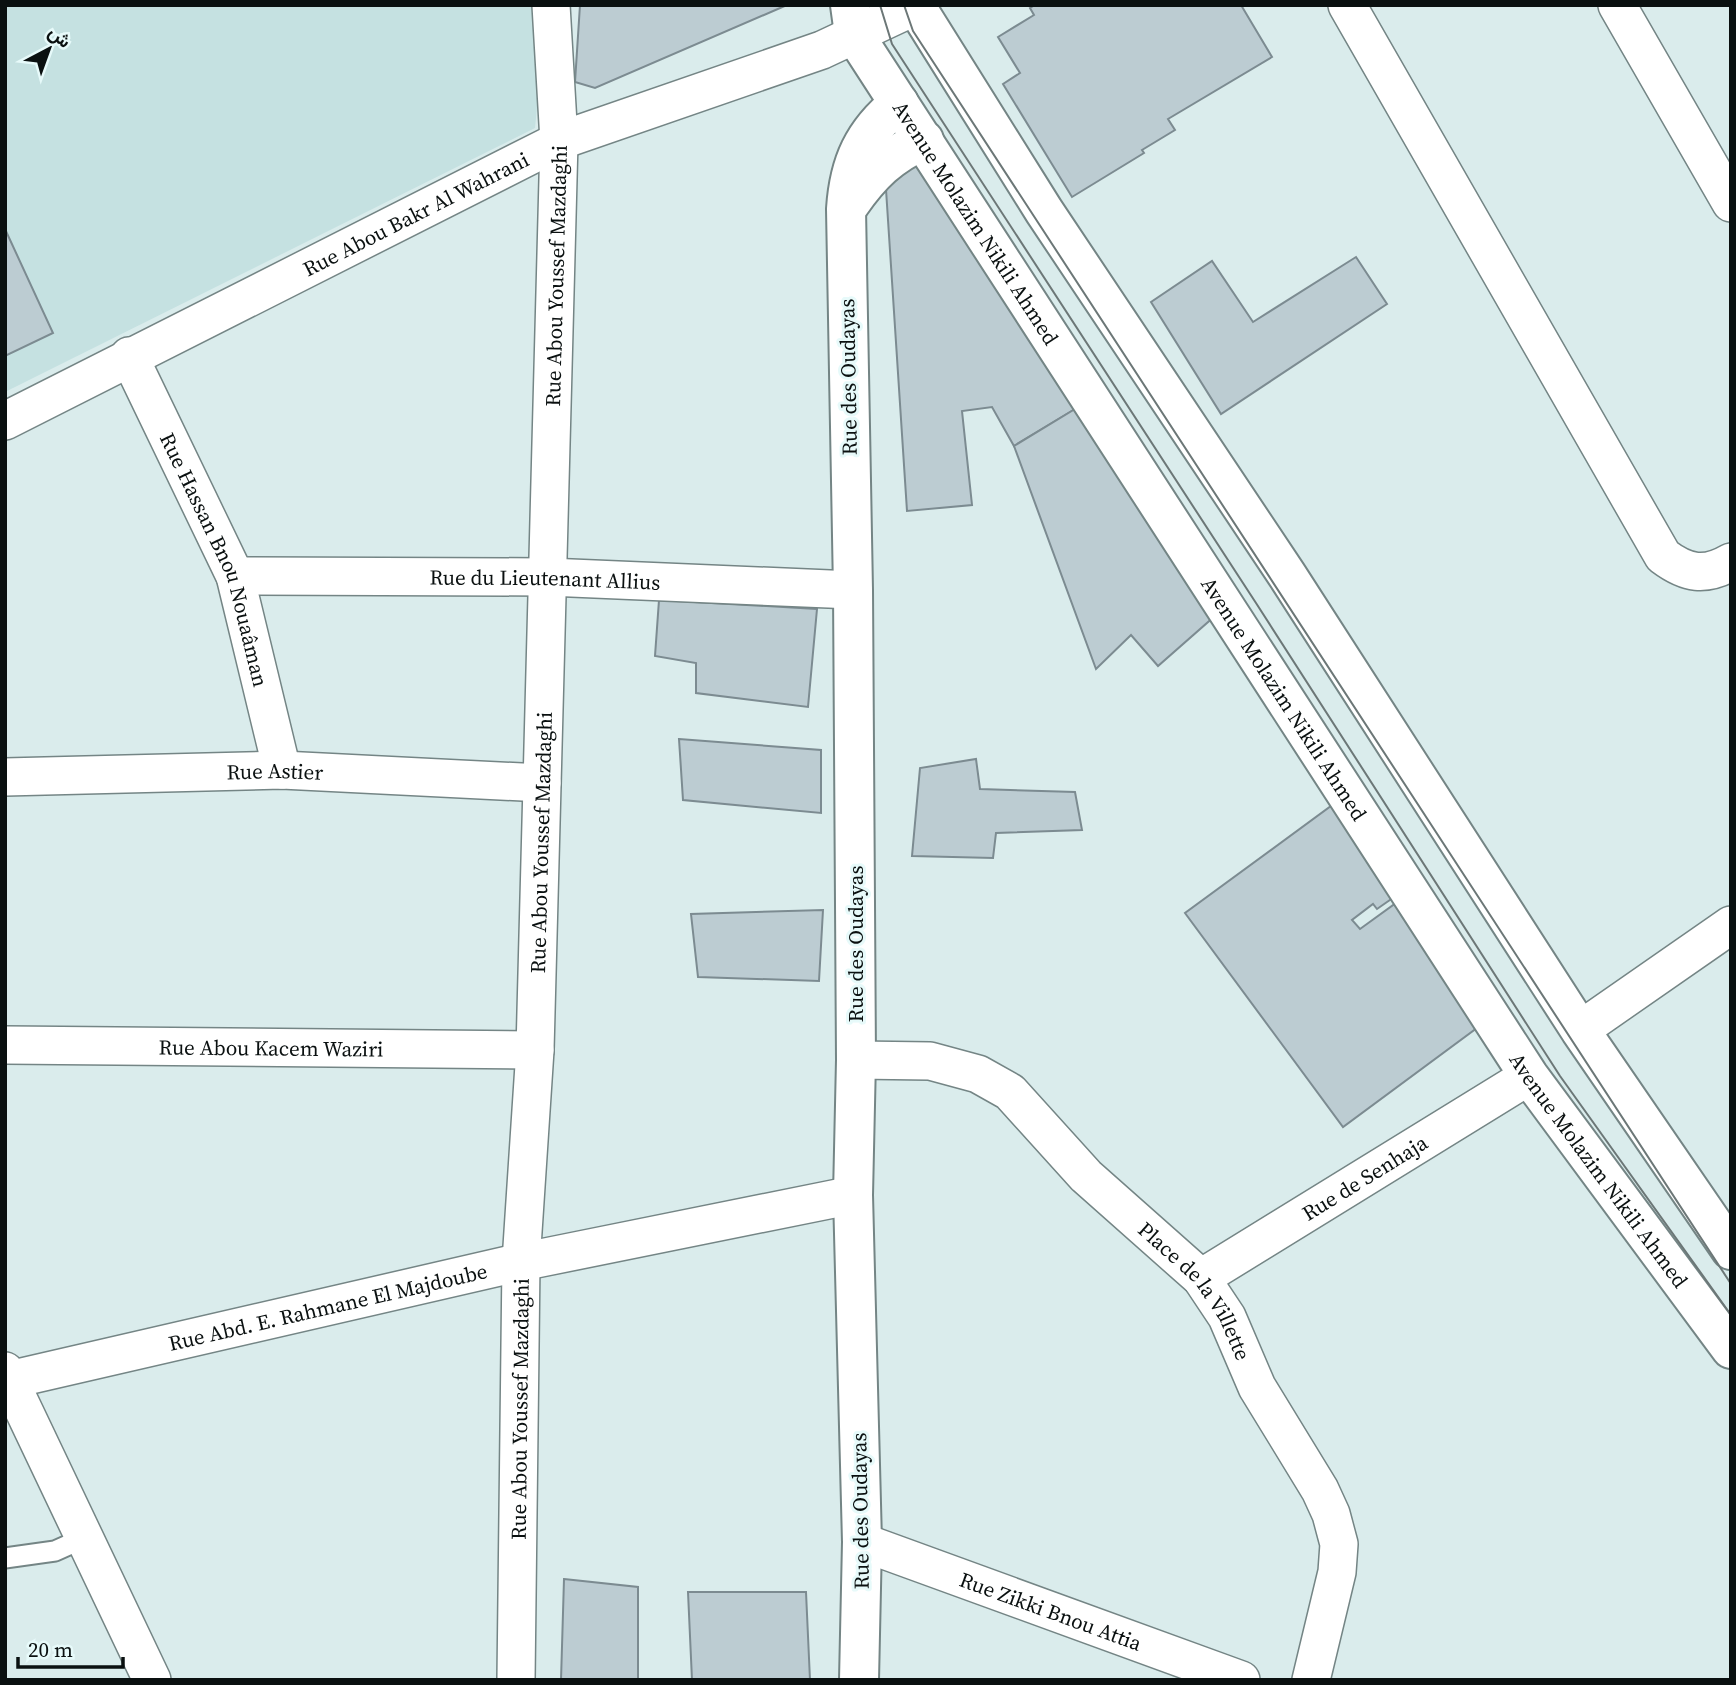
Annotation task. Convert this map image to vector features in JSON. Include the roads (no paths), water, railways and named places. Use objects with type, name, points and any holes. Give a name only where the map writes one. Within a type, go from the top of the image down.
[{"type":"street","name":"Rue Abou Youssef Mazdaghi","points":[[516,1680],[521,1262],[536,1050],[559,141],[551,5]]},
{"type":"street","points":[[1347,5],[1664,556],[1681,570],[1697,574],[1731,562]]},
{"type":"street","points":[[1617,5],[1731,203]]},
{"type":"street","name":"Rue Abou Bakr Al Wahrani","points":[[5,421],[128,356],[559,141],[821,50],[852,20],[916,6]]},
{"type":"street","points":[[916,6],[1044,211],[1280,564],[1580,1030],[1731,1250]]},
{"type":"street","name":"Avenue Molazim Nikili Ahmed","points":[[852,20],[899,103],[1529,1076],[1731,1349]]},
{"type":"street","name":"Rue des Oudayas","points":[[859,1680],[862,1542],[853,1195],[856,1060],[853,590],[846,209],[848,179],[855,157],[866,136],[899,103]]},
{"type":"street","points":[[846,209],[876,169],[890,158],[924,140]]},
{"type":"street","name":"Rue Hassan Bnou Nouaâman","points":[[128,356],[235,576],[282,770]]},
{"type":"street","name":"Rue du Lieutenant Allius","points":[[235,576],[548,577],[853,590]]},
{"type":"street","name":"Rue Astier","points":[[5,777],[282,770],[542,783]]},
{"type":"street","points":[[1580,1030],[1731,925]]},
{"type":"street","name":"Rue Abou Kacem Waziri","points":[[5,1045],[536,1050]]},
{"type":"street","name":"Place de la Villette","points":[[856,1060],[930,1061],[978,1074],[1010,1092],[1086,1176],[1201,1278],[1227,1317],[1257,1387],[1320,1490],[1334,1524],[1339,1544],[1336,1572],[1311,1680]]},
{"type":"street","name":"Rue de Senhaja","points":[[1201,1278],[1529,1076]]},
{"type":"street","name":"Rue Abd. E. Rahmane El Majdoube","points":[[7,1376],[521,1262],[853,1195]]},
{"type":"street","points":[[7,1376],[152,1680]]},
{"type":"street","name":"Rue Zikki Bnou Attia","points":[[862,1542],[1241,1680]]},
{"type":"lane","points":[[5,1558],[55,1550],[84,1538]]},
{"type":"tram line","points":[[880,5],[892,44],[1560,1076],[1731,1315]]},
{"type":"tram line","points":[[904,5],[913,31],[1731,1284]]}]
